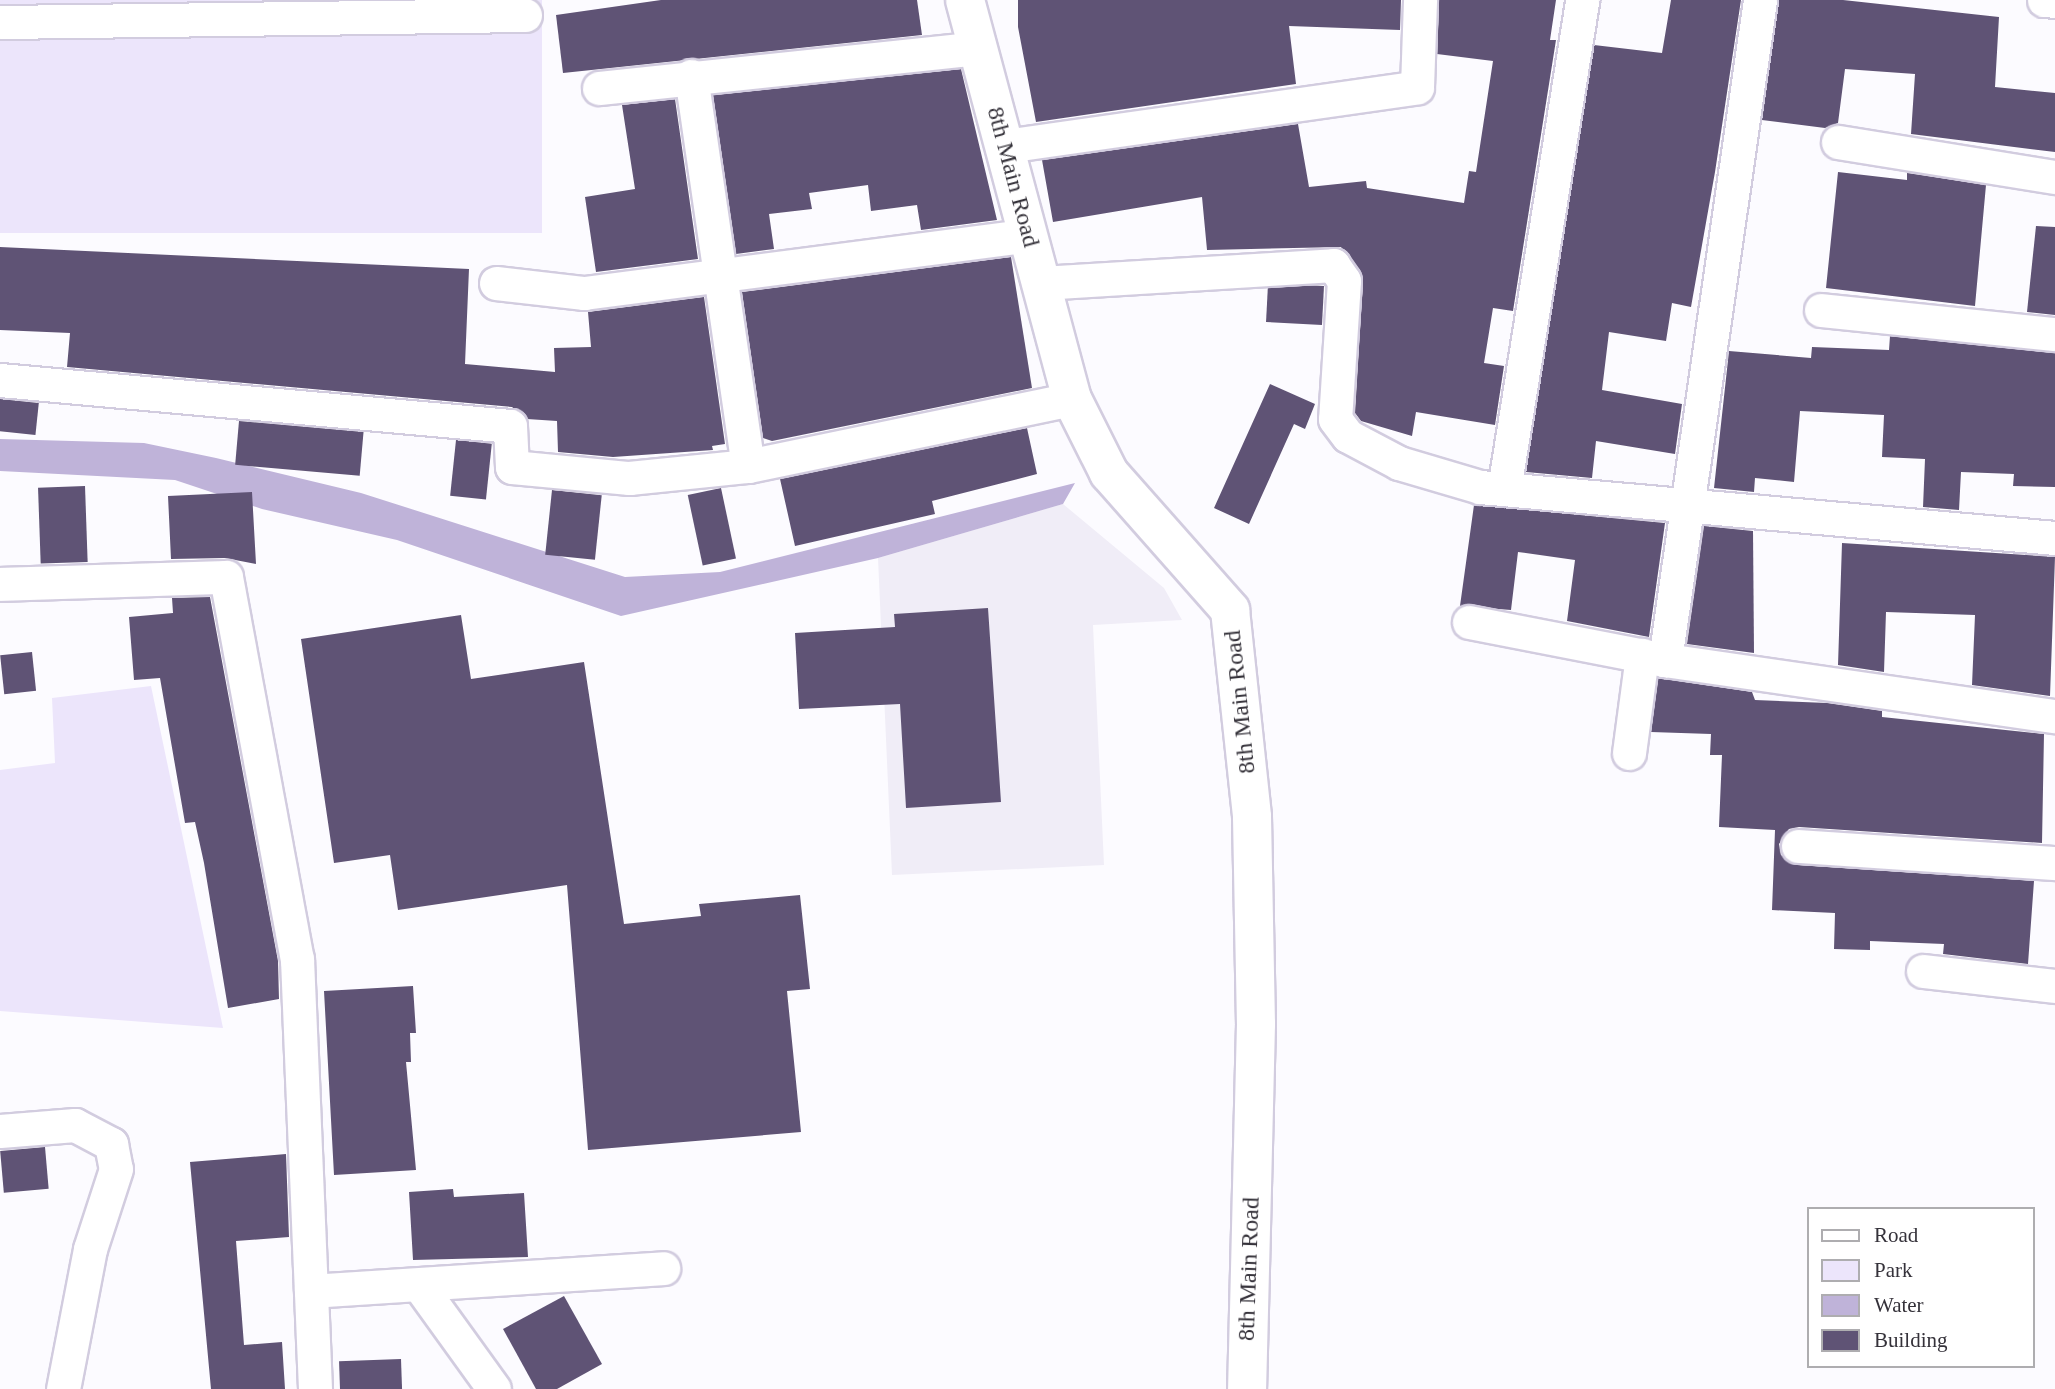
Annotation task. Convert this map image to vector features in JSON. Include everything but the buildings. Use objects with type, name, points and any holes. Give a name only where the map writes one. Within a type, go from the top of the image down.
[{"type":"street","name":"8th Main Road","points":[[965,0],[1072,399],[1109,473],[1230,610],[1252,817],[1256,1024],[1247,1389]]},
{"type":"street","points":[[1004,146],[1417,87],[1420,0]]},
{"type":"street","points":[[1504,489],[1581,0]]},
{"type":"street","points":[[1629,753],[1653,657],[1684,506],[1760,0]]},
{"type":"street","points":[[2044,0],[2055,1]]},
{"type":"street","points":[[0,22],[526,15]]},
{"type":"street","points":[[599,88],[691,76],[978,48]]},
{"type":"street","points":[[691,76],[748,466]]},
{"type":"street","points":[[1838,142],[2055,177]]},
{"type":"street","points":[[496,283],[584,293],[1028,235]]},
{"type":"street","points":[[1041,283],[1333,265],[1344,281],[1335,419],[1348,436],[1399,463],[1504,489],[2055,538]]},
{"type":"street","points":[[1822,310],[2055,334]]},
{"type":"street","points":[[0,380],[510,426],[512,467],[629,478],[748,466],[1072,399]]},
{"type":"street","points":[[0,584],[226,577],[297,959],[315,1389]]},
{"type":"street","points":[[1469,622],[1653,657],[2055,716]]},
{"type":"street","points":[[1798,846],[2055,863]]},
{"type":"street","points":[[1923,971],[2055,986]]},
{"type":"street","points":[[0,1131],[75,1125],[111,1144],[116,1169],[90,1249],[64,1389]]},
{"type":"street","points":[[311,1292],[663,1268]]},
{"type":"street","points":[[419,1284],[494,1389]]},
{"type":"shaded area","points":[[1063,504],[1164,588],[1182,620],[1093,625],[1104,865],[892,875],[878,558]]},
{"type":"green space","points":[[0,0],[542,0],[542,233],[0,233]]},
{"type":"green space","points":[[151,686],[223,1028],[0,1011],[0,770],[55,763],[52,698]]},
{"type":"water","points":[[0,439],[144,443],[216,458],[361,493],[625,577],[720,572],[1075,483],[1063,504],[878,558],[621,616],[397,540],[262,509],[175,480],[0,471]]}]
